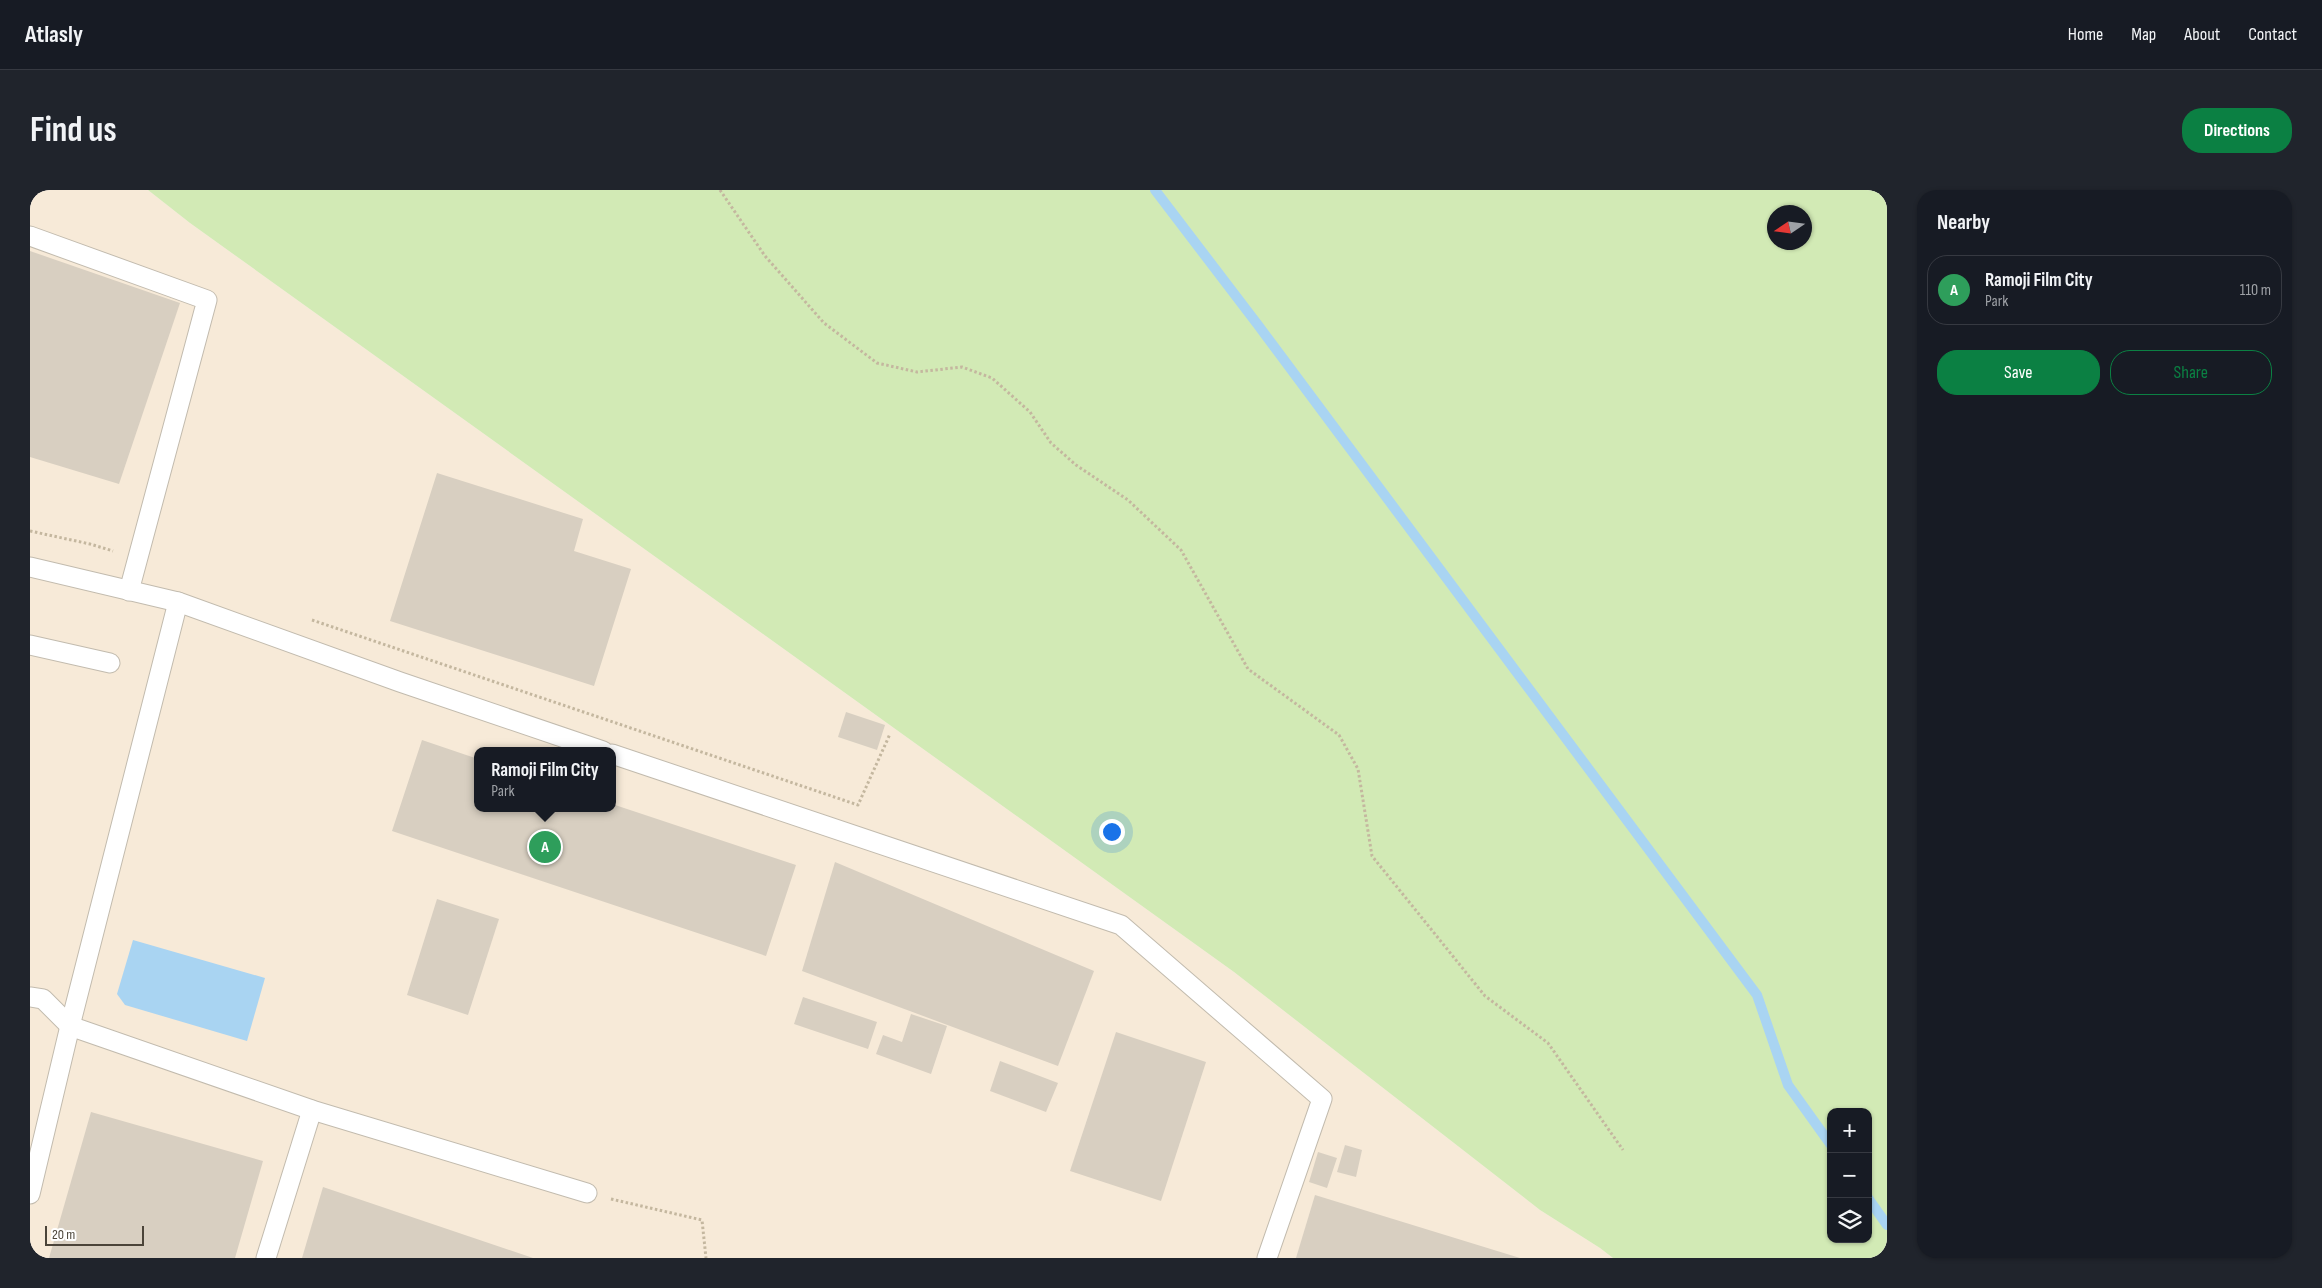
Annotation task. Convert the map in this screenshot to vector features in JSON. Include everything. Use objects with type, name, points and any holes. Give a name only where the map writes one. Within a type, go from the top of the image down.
[{"type":"lane","points":[[30,236],[206,300],[129,591]]},
{"type":"lane","points":[[30,567],[178,602],[400,682],[591,747]]},
{"type":"lane","points":[[30,1194],[70,1026],[178,602]]},
{"type":"lane","points":[[30,645],[110,663]]},
{"type":"lane","points":[[616,755],[1121,926],[1322,1098],[1267,1258]]},
{"type":"lane","points":[[30,997],[43,1000],[70,1026],[312,1110],[587,1193]]},
{"type":"lane","points":[[266,1258],[312,1110]]},
{"type":"path","points":[[720,190],[765,256],[824,323],[877,363],[917,372],[962,367],[992,378],[1030,412],[1051,443],[1076,465],[1128,500],[1181,550],[1248,669],[1339,735],[1358,769],[1372,856],[1485,996],[1548,1043],[1623,1150]]},
{"type":"path","points":[[30,531],[90,544],[137,560]]},
{"type":"path","points":[[306,617],[858,805],[890,734]]},
{"type":"path","points":[[587,1193],[702,1220],[706,1258]]},
{"type":"shaded area","points":[[30,190],[148,190],[190,223],[1234,972],[1540,1210],[1613,1258],[30,1258]]},
{"type":"green space","points":[[148,190],[1887,190],[1887,1258],[1613,1258],[1540,1210],[1234,972],[190,223]]},
{"type":"water","points":[[133,940],[265,978],[247,1041],[125,1005],[117,994]]},
{"type":"building","points":[[30,251],[180,303],[119,484],[30,457]]},
{"type":"building","points":[[437,473],[583,519],[574,551],[631,569],[594,686],[390,621]]},
{"type":"building","points":[[846,712],[885,725],[877,750],[838,737]]},
{"type":"building","points":[[422,740],[474,758],[474,812],[616,812],[616,805],[796,865],[766,956],[392,831]]},
{"type":"building","points":[[835,862],[1094,971],[1058,1066],[802,971]]},
{"type":"building","points":[[437,899],[499,919],[468,1015],[407,995]]},
{"type":"building","points":[[803,997],[877,1022],[868,1049],[794,1024]]},
{"type":"building","points":[[911,1014],[947,1026],[931,1074],[876,1054],[883,1035],[902,1042]]},
{"type":"building","points":[[1116,1032],[1206,1062],[1161,1201],[1070,1171]]},
{"type":"building","points":[[1000,1061],[1058,1083],[1046,1112],[990,1091]]},
{"type":"building","points":[[91,1112],[263,1161],[235,1258],[49,1258]]},
{"type":"building","points":[[1345,1145],[1362,1150],[1356,1177],[1337,1172]]},
{"type":"building","points":[[1318,1152],[1337,1158],[1327,1188],[1309,1182]]},
{"type":"building","points":[[323,1187],[533,1258],[302,1258]]},
{"type":"building","points":[[1315,1195],[1520,1258],[1296,1258]]},
{"type":"waterway","points":[[1155,190],[1258,325],[1757,995],[1788,1085],[1827,1139]]},
{"type":"waterway","points":[[1872,1204],[1887,1225]]},
{"type":"place","name":"Ramoji Film City","points":[[545,847]]}]
